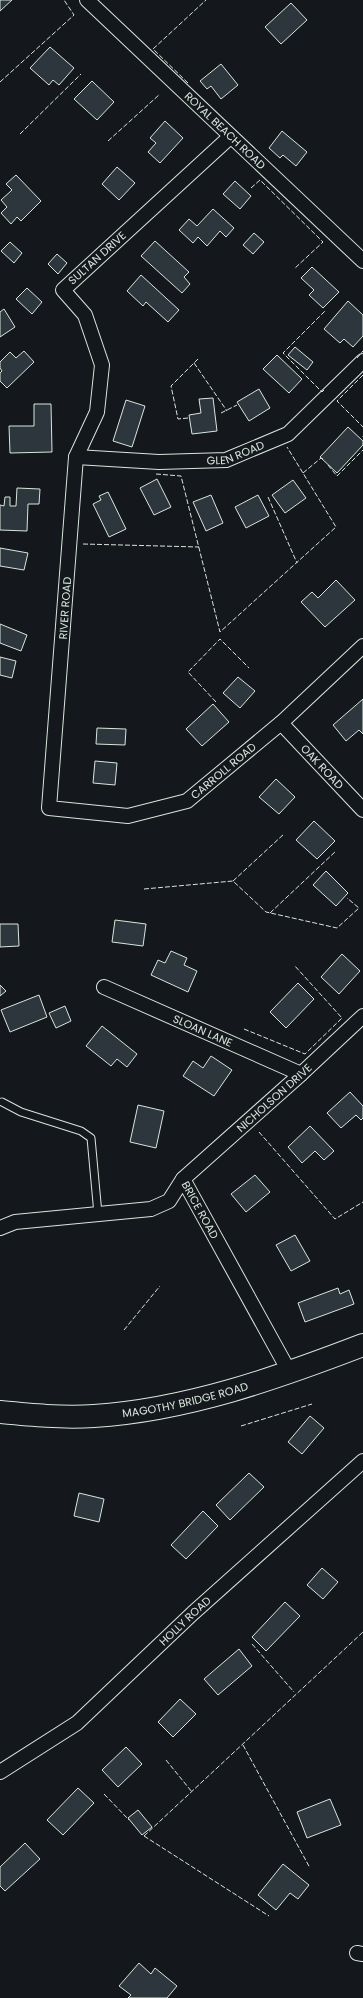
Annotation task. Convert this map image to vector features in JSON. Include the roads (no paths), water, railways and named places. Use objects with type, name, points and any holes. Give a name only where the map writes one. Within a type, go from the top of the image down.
[{"type":"main road","name":"MAGOTHY BRIDGE ROAD","points":[[0,1412],[42,1416],[94,1416],[153,1409],[203,1398],[290,1373],[363,1345]]},
{"type":"street","name":"ROYAL BEACH ROAD","points":[[87,0],[230,137],[363,261]]},
{"type":"street","name":"SULTAN DRIVE","points":[[97,412],[102,365],[85,316],[63,290],[230,137]]},
{"type":"street","name":"GLEN ROAD","points":[[76,457],[159,462],[226,460],[288,434],[363,361]]},
{"type":"street","name":"RIVER ROAD","points":[[49,808],[76,457],[97,412]]},
{"type":"street","name":"CARROLL ROAD","points":[[49,808],[128,816],[187,801],[281,723],[363,646]]},
{"type":"street","name":"OAK ROAD","points":[[281,723],[363,810]]},
{"type":"street","name":"SLOAN LANE","points":[[104,987],[301,1074]]},
{"type":"street","name":"NICHOLSON DRIVE","points":[[183,1179],[301,1074],[363,1016]]},
{"type":"street","name":"BRICE ROAD","points":[[0,1228],[15,1222],[152,1209],[169,1201],[183,1179],[290,1373]]},
{"type":"street","name":"HOLLY ROAD","points":[[0,1772],[77,1723],[193,1612],[363,1461]]},
{"type":"lane","points":[[2,1102],[21,1112],[81,1131],[91,1138],[98,1214]]}]
